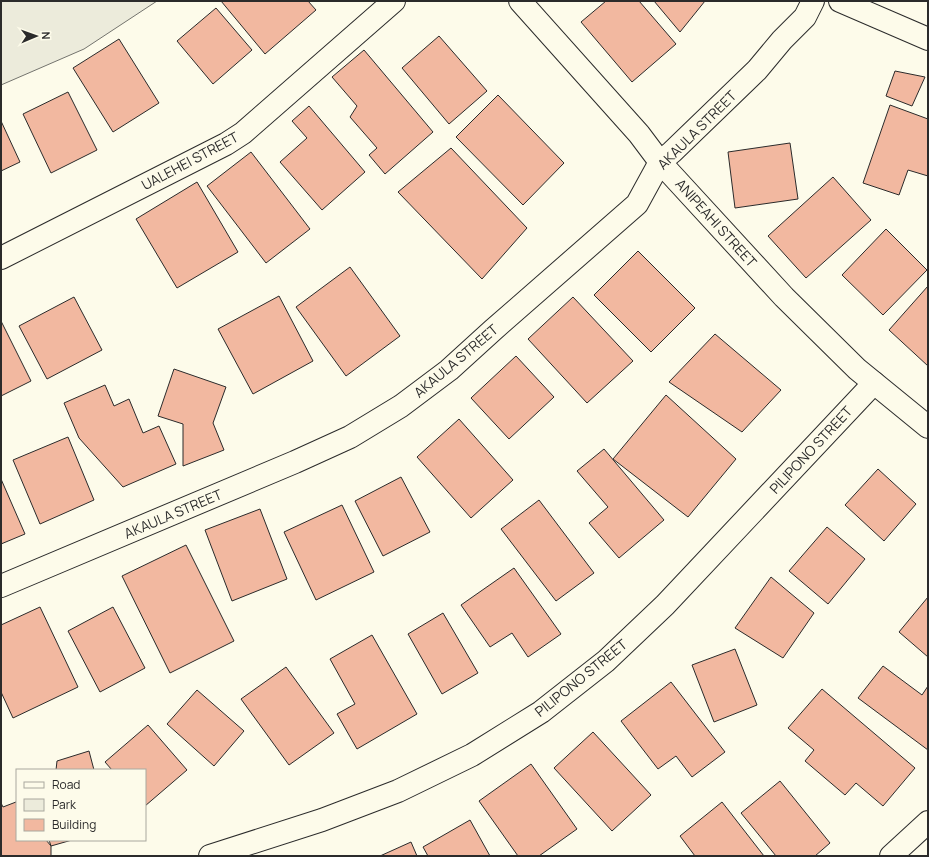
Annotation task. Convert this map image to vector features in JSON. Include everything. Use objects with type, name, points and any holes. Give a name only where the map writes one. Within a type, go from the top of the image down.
[{"type":"street","name":"UALEHEI STREET","points":[[1,258],[226,144],[243,133],[394,1]]},
{"type":"street","name":"ANIPEAHI STREET","points":[[520,1],[639,134],[660,162],[784,297],[857,369],[928,427]]},
{"type":"street","name":"AKAULA STREET","points":[[1,586],[295,462],[350,437],[401,406],[449,370],[637,204],[660,162],[757,70],[782,40],[805,17],[813,1]]},
{"type":"street","points":[[840,1],[928,39]]},
{"type":"street","name":"PILIPONO STREET","points":[[210,856],[322,820],[398,791],[472,755],[541,712],[606,661],[665,605],[874,383]]},
{"type":"street","points":[[890,856],[928,822]]},
{"type":"green space","points":[[1,1],[157,1],[84,49],[1,85]]},
{"type":"building","points":[[221,1],[308,1],[316,10],[265,54]]},
{"type":"building","points":[[606,1],[639,1],[676,44],[632,82],[581,22]]},
{"type":"building","points":[[654,1],[705,1],[680,32]]},
{"type":"building","points":[[216,8],[252,50],[213,84],[177,41]]},
{"type":"building","points":[[439,36],[487,91],[449,124],[402,68]]},
{"type":"building","points":[[119,39],[159,103],[113,132],[73,68]]},
{"type":"building","points":[[364,50],[433,132],[385,174],[369,155],[377,148],[350,117],[357,106],[332,77]]},
{"type":"building","points":[[895,71],[925,77],[912,106],[886,96]]},
{"type":"building","points":[[68,92],[97,150],[51,173],[23,114]]},
{"type":"building","points":[[498,95],[564,163],[523,205],[456,137]]},
{"type":"building","points":[[890,105],[928,119],[928,176],[908,170],[899,195],[863,183]]},
{"type":"building","points":[[309,106],[365,172],[322,210],[280,162],[307,138],[292,121]]},
{"type":"building","points":[[1,121],[20,162],[1,171]]},
{"type":"building","points":[[790,143],[798,199],[735,208],[728,152]]},
{"type":"building","points":[[451,148],[527,228],[482,279],[398,192]]},
{"type":"building","points":[[251,152],[310,229],[266,263],[207,186]]},
{"type":"building","points":[[833,177],[871,220],[806,278],[768,236]]},
{"type":"building","points":[[197,182],[238,252],[177,288],[136,219]]},
{"type":"building","points":[[886,229],[927,270],[883,315],[842,275]]},
{"type":"building","points":[[638,251],[695,308],[651,352],[594,295]]},
{"type":"building","points":[[350,267],[400,336],[346,376],[296,307]]},
{"type":"building","points":[[928,286],[928,366],[889,330]]},
{"type":"building","points":[[279,296],[313,361],[253,394],[218,329]]},
{"type":"building","points":[[74,297],[102,350],[47,379],[19,326]]},
{"type":"building","points":[[573,297],[633,361],[587,403],[528,339]]},
{"type":"building","points":[[1,321],[31,381],[1,396]]},
{"type":"building","points":[[715,334],[781,390],[742,432],[669,382]]},
{"type":"building","points":[[516,356],[554,397],[509,439],[471,398]]},
{"type":"building","points":[[174,369],[226,387],[213,423],[224,450],[183,466],[183,424],[158,416]]},
{"type":"building","points":[[105,385],[114,406],[129,399],[143,433],[159,426],[176,464],[123,487],[79,438],[64,403]]},
{"type":"building","points":[[666,395],[736,459],[688,517],[613,459]]},
{"type":"building","points":[[459,419],[513,480],[471,518],[417,457]]},
{"type":"building","points":[[68,437],[94,500],[40,524],[13,460]]},
{"type":"building","points":[[604,449],[664,520],[619,558],[589,523],[608,507],[577,471]]},
{"type":"building","points":[[878,469],[916,504],[884,541],[845,505]]},
{"type":"building","points":[[401,477],[430,532],[383,556],[355,501]]},
{"type":"building","points":[[1,479],[25,534],[1,544]]},
{"type":"building","points":[[539,500],[594,573],[556,601],[501,529]]},
{"type":"building","points":[[342,505],[374,572],[316,600],[284,532]]},
{"type":"building","points":[[260,509],[287,579],[232,601],[205,530]]},
{"type":"building","points":[[827,527],[865,559],[828,604],[789,571]]},
{"type":"building","points":[[186,545],[234,641],[170,673],[122,576]]},
{"type":"building","points":[[514,568],[561,634],[528,657],[512,633],[490,647],[461,605]]},
{"type":"building","points":[[771,577],[814,613],[783,658],[735,628]]},
{"type":"building","points":[[928,597],[928,657],[899,632]]},
{"type":"building","points":[[40,607],[78,687],[13,718],[1,692],[1,625]]},
{"type":"building","points":[[113,607],[145,668],[100,692],[68,631]]},
{"type":"building","points":[[443,613],[478,673],[442,694],[408,634]]},
{"type":"building","points":[[372,635],[417,714],[357,749],[337,714],[355,704],[330,659]]},
{"type":"building","points":[[735,649],[757,705],[714,722],[692,665]]},
{"type":"building","points":[[883,666],[922,695],[928,686],[928,750],[858,698]]},
{"type":"building","points":[[286,667],[334,733],[289,765],[241,699]]},
{"type":"building","points":[[671,682],[725,752],[692,777],[676,756],[658,769],[621,721]]},
{"type":"building","points":[[822,689],[915,768],[883,806],[856,783],[845,795],[805,761],[814,750],[788,728]]},
{"type":"building","points":[[197,690],[244,731],[214,766],[167,724]]},
{"type":"building","points":[[148,725],[187,770],[146,805],[146,769],[111,769],[105,762]]},
{"type":"building","points":[[593,732],[651,795],[612,831],[554,768]]},
{"type":"building","points":[[89,751],[94,769],[56,769],[57,761]]},
{"type":"building","points":[[531,764],[577,829],[539,856],[518,856],[479,801]]},
{"type":"building","points":[[780,781],[830,843],[815,856],[776,856],[741,813]]},
{"type":"building","points":[[16,802],[16,841],[47,841],[51,846],[51,856],[1,856],[1,803],[3,807]]},
{"type":"building","points":[[722,802],[764,856],[695,856],[680,836]]},
{"type":"building","points":[[470,820],[490,856],[428,856],[423,847]]},
{"type":"building","points":[[49,841],[68,841],[51,846]]},
{"type":"building","points":[[411,842],[417,856],[380,856]]}]
